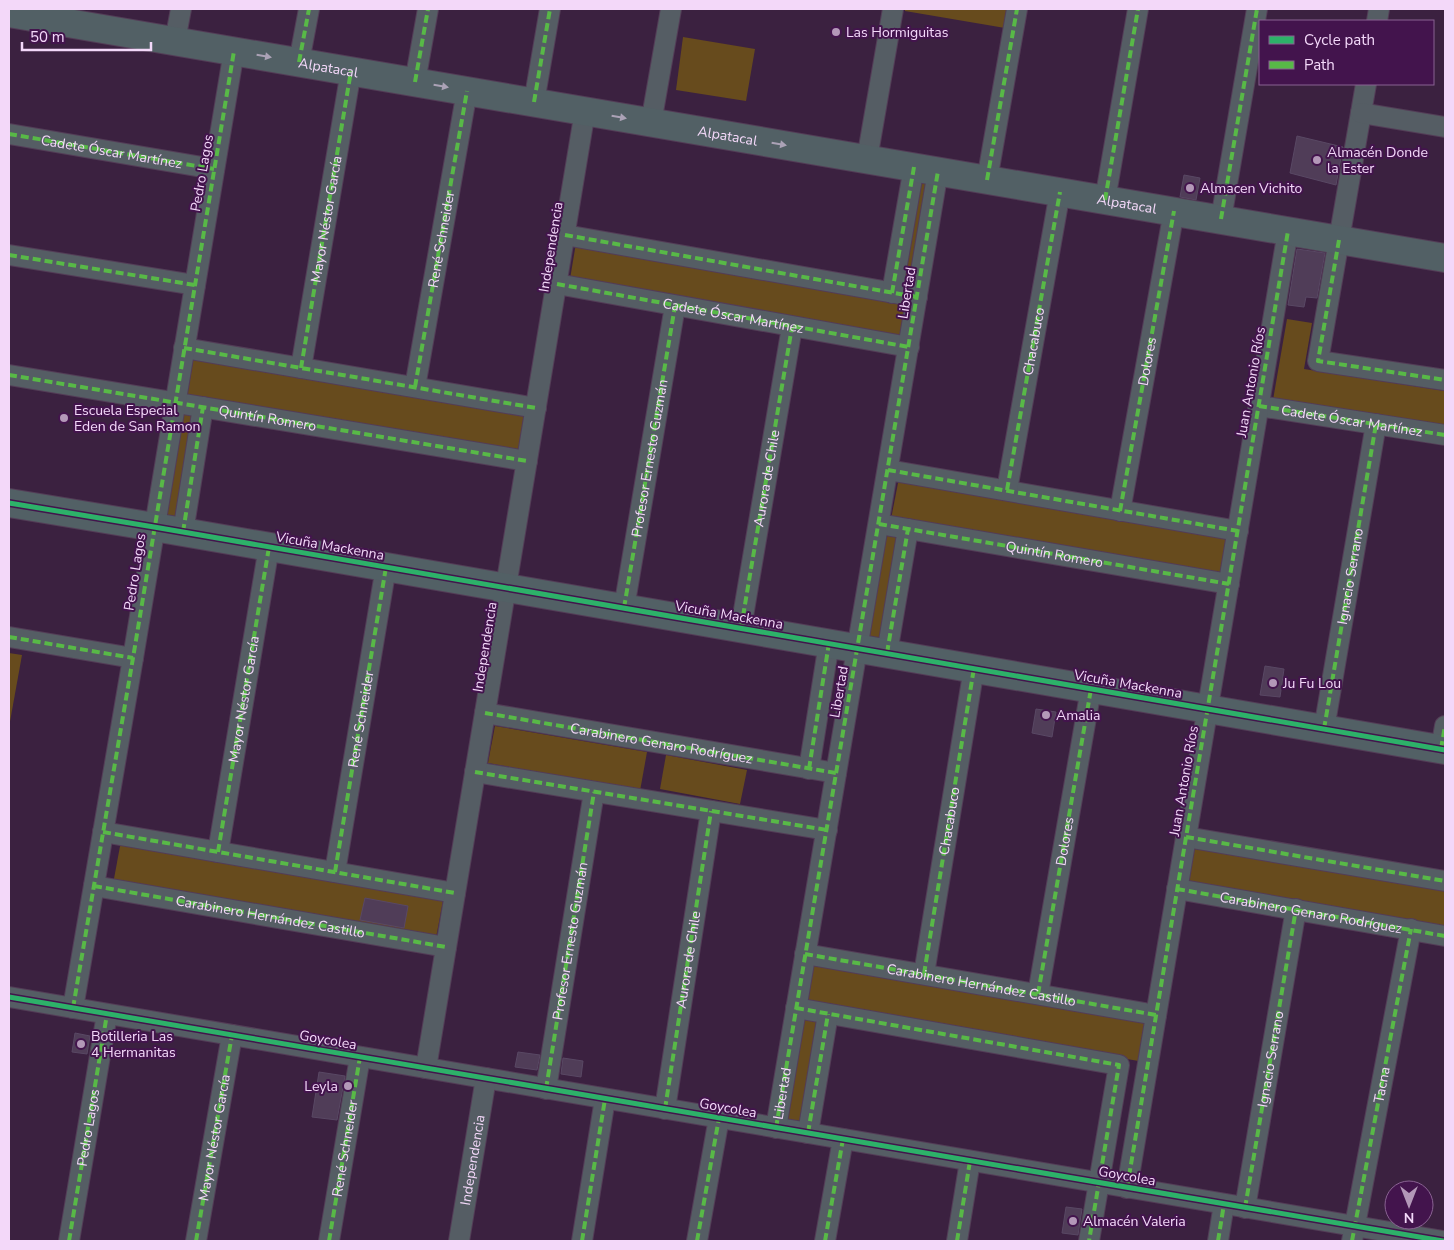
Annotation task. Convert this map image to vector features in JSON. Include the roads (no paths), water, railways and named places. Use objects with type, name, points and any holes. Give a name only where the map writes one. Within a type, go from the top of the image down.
[{"type":"main road","name":"Alpatacal","points":[[9,13],[1445,258]]},
{"type":"main road","name":"Vicuña Mackenna","points":[[9,503],[1324,729],[1444,742]]},
{"type":"street","points":[[176,41],[181,9]]},
{"type":"street","points":[[300,62],[309,9]]},
{"type":"street","points":[[415,82],[428,9]]},
{"type":"street","points":[[534,102],[550,9]]},
{"type":"street","points":[[651,122],[671,9]]},
{"type":"street","points":[[867,159],[893,9]]},
{"type":"street","points":[[987,180],[1017,9]]},
{"type":"street","points":[[1105,200],[1138,9]]},
{"type":"street","points":[[1220,219],[1257,9]]},
{"type":"street","name":"Pedro Lagos","points":[[73,1008],[234,51]]},
{"type":"street","name":"Mayor Néstor García","points":[[301,368],[351,71]]},
{"type":"street","points":[[1366,85],[1318,361],[1445,380]]},
{"type":"street","name":"René Schneider","points":[[415,387],[468,91]]},
{"type":"street","name":"Independencia","points":[[426,1068],[586,111]]},
{"type":"street","points":[[1361,113],[1445,127]]},
{"type":"street","name":"Cadete Óscar Martínez","points":[[9,134],[214,169]]},
{"type":"street","name":"Libertad","points":[[892,293],[926,169]]},
{"type":"street","name":"Libertad","points":[[776,1128],[917,298],[926,169]]},
{"type":"street","name":"Chacabuco","points":[[1007,490],[1060,192]]},
{"type":"street","name":"Dolores","points":[[1120,511],[1174,211]]},
{"type":"street","name":"Juan Antonio Ríos","points":[[1127,1188],[1288,231]]},
{"type":"street","points":[[565,235],[917,298]]},
{"type":"street","points":[[9,255],[195,285]]},
{"type":"street","name":"Cadete Óscar Martínez","points":[[556,284],[909,347]]},
{"type":"street","name":"Profesor Ernesto Guzmán","points":[[624,608],[675,306]]},
{"type":"street","name":"Aurora de Chile","points":[[741,628],[792,327]]},
{"type":"street","points":[[184,348],[536,408]]},
{"type":"street","name":"Quintín Romero","points":[[9,375],[527,461]]},
{"type":"street","name":"Cadete Óscar Martínez","points":[[1259,406],[1445,435]]},
{"type":"street","points":[[183,532],[203,407]]},
{"type":"street","name":"Ignacio Serrano","points":[[1324,729],[1376,424]]},
{"type":"street","points":[[888,470],[1238,531]]},
{"type":"street","name":"Quintín Romero","points":[[879,524],[1229,584]]},
{"type":"street","points":[[887,653],[908,529]]},
{"type":"street","name":"Mayor Néstor García","points":[[218,852],[269,547]]},
{"type":"street","name":"René Schneider","points":[[335,872],[386,567]]},
{"type":"street","points":[[9,637],[133,658]]},
{"type":"street","name":"Libertad","points":[[809,768],[829,643]]},
{"type":"street","name":"Chacabuco","points":[[924,974],[974,668]]},
{"type":"street","name":"Dolores","points":[[1038,994],[1091,689]]},
{"type":"street","name":"Carabinero Genaro Rodríguez","points":[[485,713],[836,773]]},
{"type":"street","points":[[475,772],[826,830]]},
{"type":"street","name":"Profesor Ernesto Guzmán","points":[[546,1089],[594,792]]},
{"type":"street","name":"Aurora de Chile","points":[[665,1109],[711,811]]},
{"type":"street","points":[[103,832],[455,893]]},
{"type":"street","points":[[1186,837],[1445,881]]},
{"type":"street","name":"Carabinero Hernández Castillo","points":[[94,886],[446,947]]},
{"type":"street","name":"Carabinero Genaro Rodríguez","points":[[1177,889],[1445,936]]},
{"type":"street","name":"Ignacio Serrano","points":[[1245,1208],[1296,910]]},
{"type":"street","name":"Tacna","points":[[1354,1234],[1411,930]]},
{"type":"street","name":"Carabinero Hernández Castillo","points":[[806,954],[1156,1015]]},
{"type":"street","name":"Goycolea","points":[[9,997],[1224,1204],[1354,1234],[1443,1241]]},
{"type":"street","points":[[796,1008],[1120,1065],[1088,1241]]},
{"type":"street","name":"Pedro Lagos","points":[[69,1241],[107,1014]]},
{"type":"street","points":[[808,1133],[828,1014]]},
{"type":"street","name":"Mayor Néstor García","points":[[196,1241],[232,1035]]},
{"type":"street","name":"René Schneider","points":[[329,1241],[360,1057]]},
{"type":"street","name":"Independencia","points":[[459,1241],[486,1078]]},
{"type":"street","points":[[582,1241],[605,1099]]},
{"type":"street","points":[[698,1241],[719,1118]]},
{"type":"street","points":[[825,1241],[843,1139]]},
{"type":"street","points":[[957,1241],[970,1161]]},
{"type":"street","points":[[1218,1241],[1224,1204]]},
{"type":"place","name":"Las Hormiguitas","points":[[836,32]]},
{"type":"place","name":"Almacén Donde la Ester","points":[[1317,160]]},
{"type":"place","name":"Almacen Vichito","points":[[1190,188]]},
{"type":"place","name":"Escuela Especial Eden de San Ramon","points":[[64,418]]},
{"type":"place","name":"Ju Fu Lou","points":[[1273,683]]},
{"type":"place","name":"Amalia","points":[[1046,715]]},
{"type":"place","name":"Botilleria Las 4 Hermanitas","points":[[81,1044]]},
{"type":"place","name":"Leyla","points":[[348,1086]]},
{"type":"place","name":"Almacén Valeria","points":[[1073,1221]]}]
